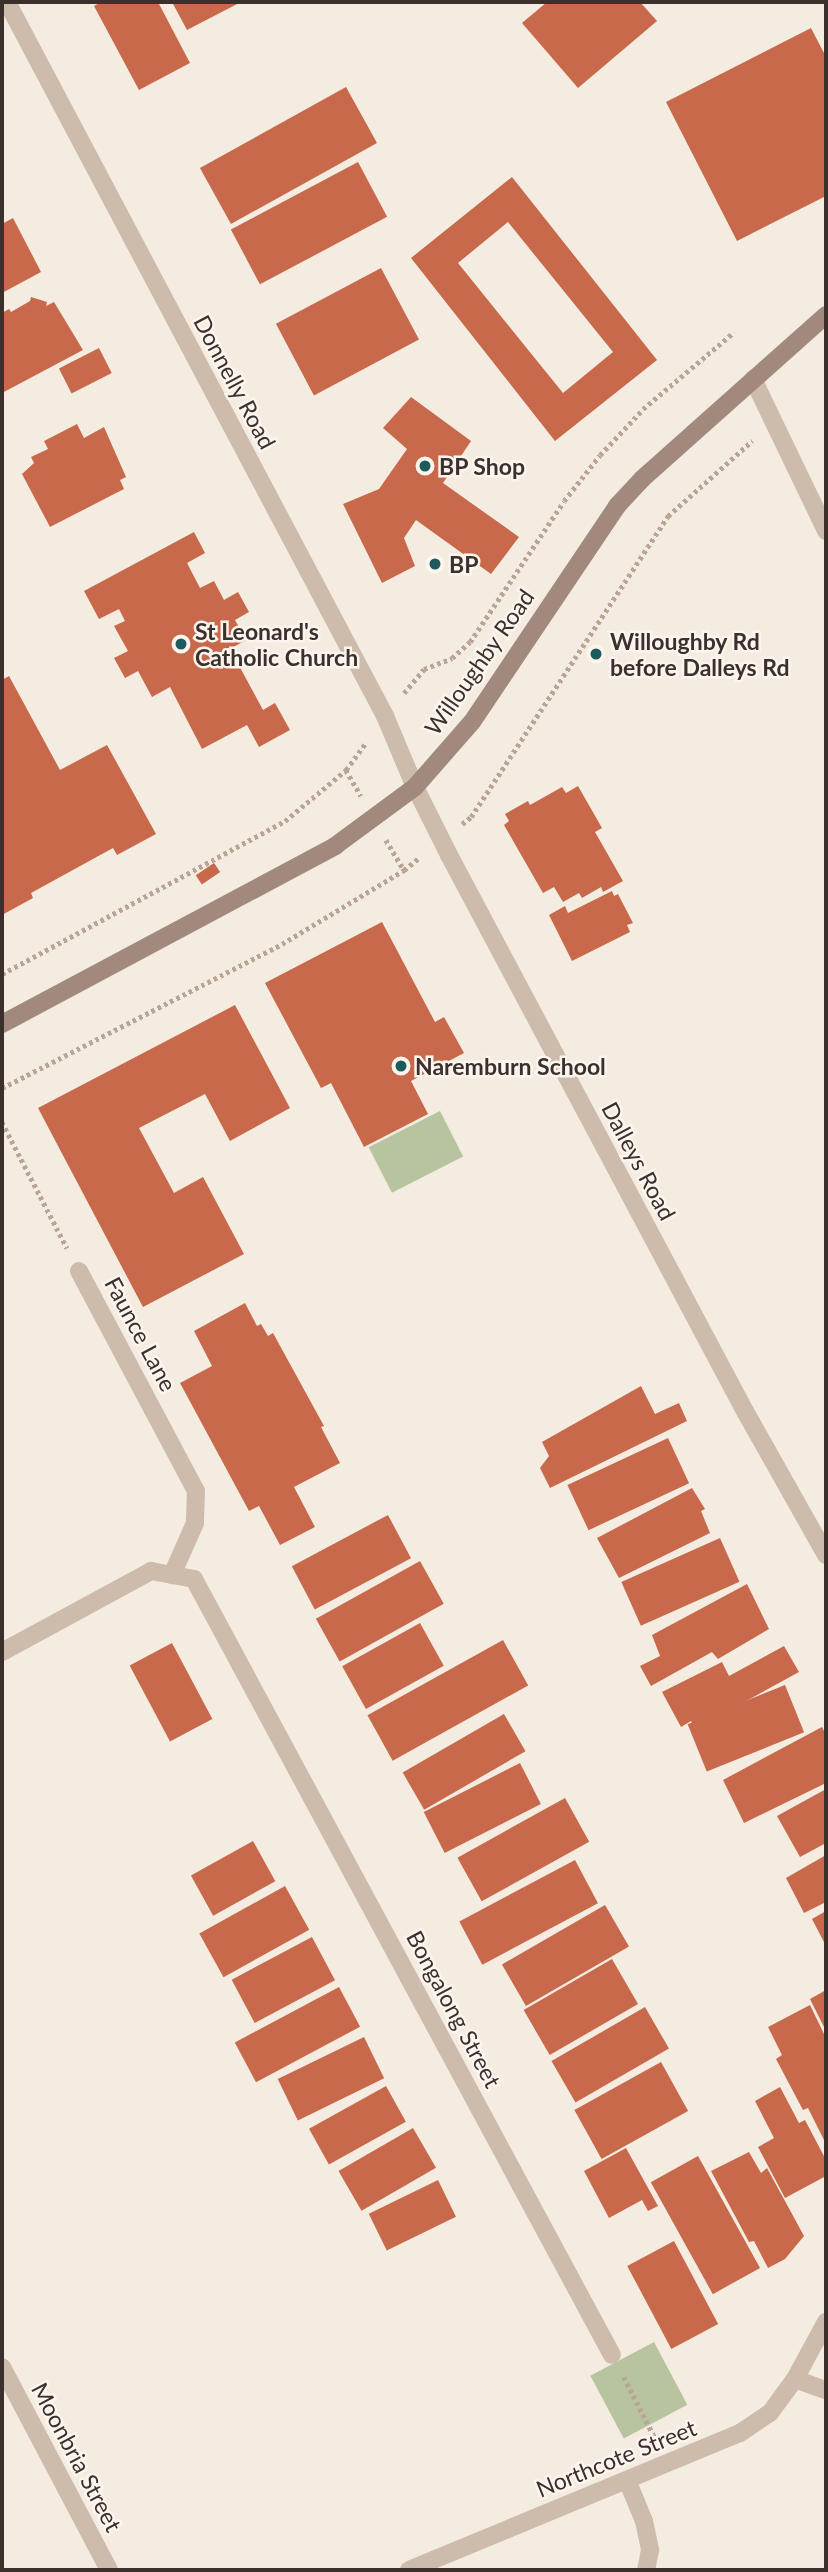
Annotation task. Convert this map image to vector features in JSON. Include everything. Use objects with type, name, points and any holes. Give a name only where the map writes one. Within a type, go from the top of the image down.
[{"type":"main road","name":"Willoughby Road","points":[[2,1024],[335,846],[415,788],[472,722],[617,506],[642,479],[826,315]]},
{"type":"street","name":"Donnelly Road","points":[[7,2],[385,716],[415,788]]},
{"type":"street","points":[[753,379],[826,531]]},
{"type":"street","name":"Dalleys Road","points":[[415,788],[746,1413],[826,1555]]},
{"type":"street","name":"Faunce Lane","points":[[79,1271],[196,1491],[195,1523],[172,1575]]},
{"type":"street","points":[[2,1652],[151,1572],[172,1575]]},
{"type":"street","name":"Bongalong Street","points":[[172,1575],[194,1579],[612,2355]]},
{"type":"street","points":[[826,2322],[795,2379],[826,2389]]},
{"type":"street","name":"Moonbria Street","points":[[2,2367],[109,2570]]},
{"type":"street","name":"Northcote Street","points":[[409,2570],[740,2433],[770,2413],[795,2379]]},
{"type":"street","points":[[627,2480],[644,2521],[650,2550],[646,2570]]},
{"type":"path","points":[[425,668],[452,659],[470,642],[564,501],[600,455],[643,409],[734,331]]},
{"type":"path","points":[[471,817],[668,516],[774,421]]},
{"type":"path","points":[[2,974],[285,821],[346,770],[358,753]]},
{"type":"path","points":[[346,770],[354,784]]},
{"type":"path","points":[[397,859],[404,870]]},
{"type":"path","points":[[2,1088],[282,944],[412,864]]},
{"type":"path","name":"Faunce Lane","points":[[2,1122],[79,1271]]},
{"type":"path","points":[[612,2355],[668,2463]]},
{"type":"green space","points":[[440,1111],[463,1156],[392,1193],[369,1147]]},
{"type":"green space","points":[[654,2342],[687,2405],[624,2438],[590,2376]]},
{"type":"building","points":[[101,2],[158,2],[190,63],[139,90],[94,6]]},
{"type":"building","points":[[172,2],[241,2],[187,30]]},
{"type":"building","points":[[547,2],[640,2],[657,21],[578,88],[522,23]]},
{"type":"building","points":[[811,28],[826,57],[826,196],[737,241],[666,102]]},
{"type":"building","points":[[346,87],[377,143],[231,224],[200,168]]},
{"type":"building","points":[[358,162],[387,217],[260,284],[231,230]]},
{"type":"building","points":[[512,177],[657,360],[555,441],[411,258]],"holes":[[[508,222],[613,352],[563,393],[458,263]]]},
{"type":"building","points":[[13,218],[41,272],[2,293],[2,224]]},
{"type":"building","points":[[381,268],[419,340],[314,395],[276,324]]},
{"type":"building","points":[[31,297],[47,302],[46,306],[54,302],[83,350],[2,393],[2,313],[9,309],[11,312],[30,301]]},
{"type":"building","points":[[99,348],[112,373],[72,393],[59,368]]},
{"type":"building","points":[[411,397],[471,441],[443,483],[519,537],[491,574],[416,520],[404,538],[415,566],[382,583],[343,504],[379,489],[407,449],[383,428]]},
{"type":"building","points":[[77,424],[84,438],[104,427],[126,477],[120,480],[124,489],[50,527],[22,474],[34,463],[31,457],[48,449],[44,441]]},
{"type":"building","name":"St Leonard's Catholic Church","points":[[194,532],[205,553],[187,563],[200,588],[214,581],[224,600],[238,592],[249,612],[235,620],[246,640],[230,649],[263,710],[275,703],[290,730],[259,747],[247,725],[202,749],[170,687],[152,697],[138,671],[125,678],[114,658],[128,651],[114,626],[125,621],[119,609],[99,619],[84,591]]},
{"type":"building","points":[[9,676],[60,770],[107,745],[156,834],[117,855],[113,848],[31,893],[33,898],[2,915],[2,680]]},
{"type":"building","points":[[578,786],[602,828],[595,832],[623,881],[603,892],[601,887],[582,898],[579,893],[563,902],[554,887],[543,893],[504,825],[509,821],[505,814],[528,801],[530,805],[562,787],[566,793]]},
{"type":"building","points":[[214,863],[220,872],[202,884],[196,875]]},
{"type":"building","points":[[612,891],[614,896],[618,894],[633,923],[627,925],[630,932],[572,961],[549,915],[565,906],[568,913]]},
{"type":"building","points":[[382,922],[435,1022],[444,1017],[464,1053],[411,1081],[428,1114],[364,1147],[331,1083],[321,1088],[265,983]]},
{"type":"building","points":[[235,1005],[290,1108],[230,1141],[205,1094],[139,1128],[174,1193],[203,1177],[244,1254],[143,1307],[38,1108]]},
{"type":"building","points":[[245,1303],[257,1326],[261,1324],[268,1336],[273,1333],[324,1426],[321,1427],[340,1463],[294,1487],[315,1527],[280,1545],[259,1506],[249,1511],[180,1383],[212,1366],[194,1331]]},
{"type":"building","points":[[641,1386],[655,1414],[679,1403],[687,1421],[550,1488],[540,1468],[549,1456],[542,1442]]},
{"type":"building","points":[[668,1438],[689,1483],[589,1530],[567,1485]]},
{"type":"building","points":[[692,1488],[705,1509],[701,1511],[710,1533],[619,1578],[597,1538]]},
{"type":"building","points":[[388,1515],[411,1558],[315,1609],[292,1566]]},
{"type":"building","points":[[720,1538],[740,1582],[641,1626],[621,1582]]},
{"type":"building","points":[[420,1561],[444,1604],[340,1662],[316,1619]]},
{"type":"building","points":[[747,1584],[769,1629],[718,1659],[712,1652],[651,1686],[640,1666],[660,1656],[652,1635]]},
{"type":"building","points":[[420,1623],[444,1666],[366,1709],[342,1666]]},
{"type":"building","points":[[503,1640],[528,1685],[393,1761],[367,1715]]},
{"type":"building","points":[[172,1643],[212,1719],[170,1741],[130,1666]]},
{"type":"building","points":[[784,1646],[799,1672],[695,1729],[691,1721],[681,1727],[662,1692],[722,1662],[729,1676]]},
{"type":"building","points":[[785,1685],[804,1732],[707,1772],[688,1724]]},
{"type":"building","points":[[504,1714],[526,1751],[424,1810],[403,1772]]},
{"type":"building","points":[[822,1727],[826,1735],[826,1783],[744,1823],[723,1780]]},
{"type":"building","points":[[520,1763],[541,1804],[445,1853],[424,1812]]},
{"type":"building","points":[[826,1789],[826,1843],[800,1857],[777,1816]]},
{"type":"building","points":[[565,1798],[589,1842],[482,1901],[457,1858]]},
{"type":"building","points":[[253,1841],[275,1881],[213,1916],[191,1875]]},
{"type":"building","points":[[826,1855],[826,1902],[804,1913],[786,1878]]},
{"type":"building","points":[[575,1860],[598,1903],[482,1965],[459,1922]]},
{"type":"building","points":[[285,1886],[309,1930],[224,1977],[199,1934]]},
{"type":"building","points":[[605,1905],[629,1947],[526,2006],[502,1964]]},
{"type":"building","points":[[826,1911],[826,1946],[812,1919]]},
{"type":"building","points":[[312,1937],[335,1980],[255,2023],[232,1980]]},
{"type":"building","points":[[612,1959],[638,2004],[550,2055],[524,2010]]},
{"type":"building","points":[[339,1987],[360,2027],[256,2082],[235,2042]]},
{"type":"building","points":[[826,1990],[826,2031],[810,1999]]},
{"type":"building","points":[[810,2005],[826,2038],[826,2144],[808,2108],[803,2110],[776,2059],[782,2055],[768,2027]]},
{"type":"building","points":[[645,2007],[669,2049],[575,2103],[551,2061]]},
{"type":"building","points":[[364,2037],[384,2078],[298,2120],[278,2079]]},
{"type":"building","points":[[661,2062],[688,2111],[602,2159],[574,2110]]},
{"type":"building","points":[[386,2086],[406,2122],[329,2165],[309,2129]]},
{"type":"building","points":[[780,2087],[799,2123],[805,2120],[826,2160],[826,2176],[785,2198],[758,2147],[774,2138],[755,2101]]},
{"type":"building","points":[[413,2128],[436,2168],[362,2211],[339,2171]]},
{"type":"building","points":[[626,2148],[658,2206],[648,2211],[642,2200],[609,2218],[584,2171]]},
{"type":"building","points":[[749,2152],[761,2173],[767,2168],[804,2236],[785,2259],[768,2268],[754,2241],[749,2242],[711,2171]]},
{"type":"building","points":[[698,2156],[760,2268],[713,2294],[651,2182]]},
{"type":"building","points":[[438,2180],[456,2217],[387,2251],[369,2214]]},
{"type":"building","points":[[674,2241],[718,2324],[671,2349],[627,2266]]},
{"type":"place","name":"BP Shop","points":[[425,466]]},
{"type":"place","name":"BP","points":[[435,564]]},
{"type":"place","name":"St Leonard's Catholic Church","points":[[181,644]]},
{"type":"place","name":"Willoughby Rd before Dalleys Rd","points":[[596,654]]},
{"type":"place","name":"Naremburn School","points":[[401,1066]]}]
